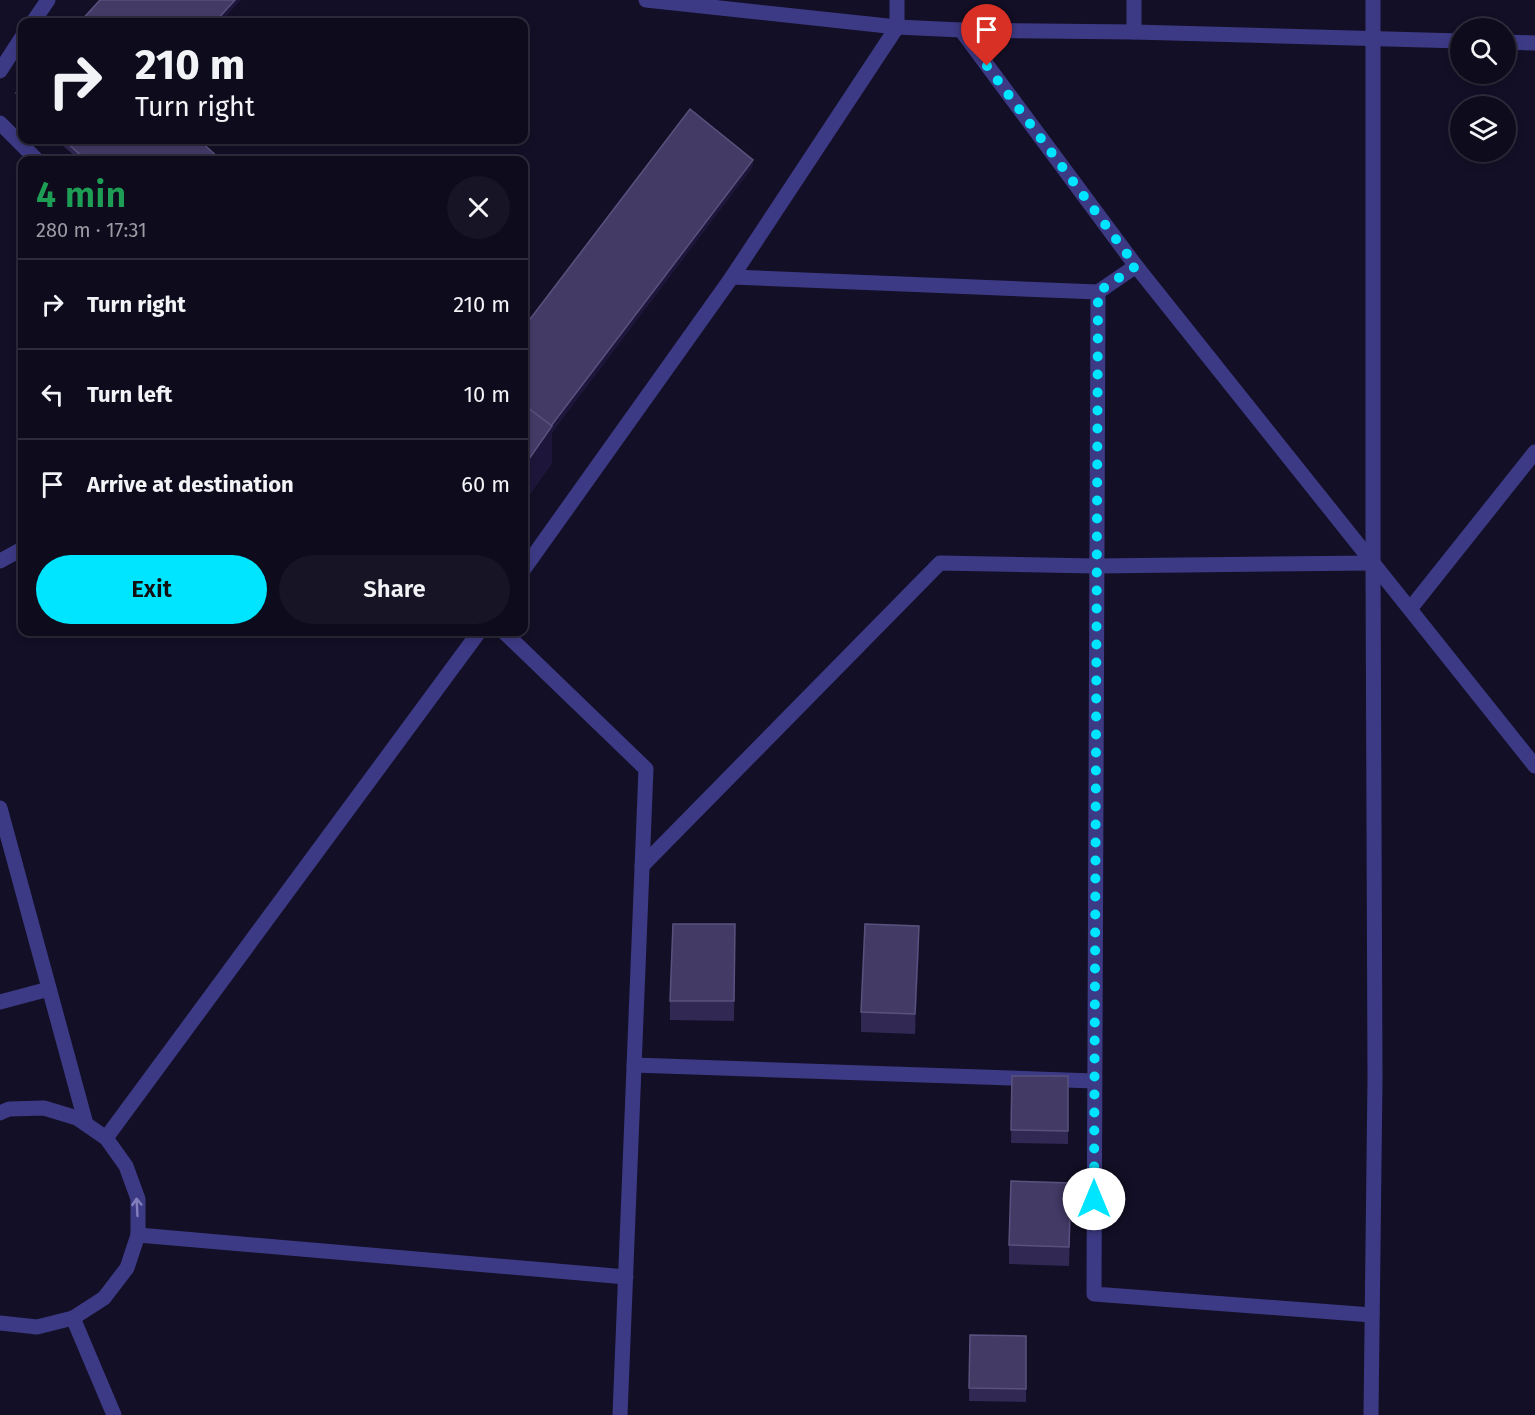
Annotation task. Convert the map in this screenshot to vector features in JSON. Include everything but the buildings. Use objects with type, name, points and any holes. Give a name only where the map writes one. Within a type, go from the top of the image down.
[{"type":"street","points":[[36,18],[48,0]]},
{"type":"street","points":[[646,0],[897,27],[1450,41]]},
{"type":"street","points":[[528,563],[732,277],[897,27],[897,0]]},
{"type":"street","points":[[1134,0],[1134,32]]},
{"type":"street","points":[[1371,1415],[1375,1079],[1373,0]]},
{"type":"street","points":[[961,30],[1136,266],[1535,766]]},
{"type":"street","points":[[1516,42],[1535,43]]},
{"type":"street","points":[[0,70],[18,43]]},
{"type":"street","points":[[0,123],[18,141]]},
{"type":"street","points":[[22,144],[34,156]]},
{"type":"street","points":[[732,277],[1098,292],[1136,266]]},
{"type":"street","points":[[1098,292],[1094,1294],[1372,1315]]},
{"type":"street","points":[[1410,609],[1535,452]]},
{"type":"street","points":[[0,561],[18,551]]},
{"type":"street","points":[[642,866],[940,563],[1096,566],[1373,563]]},
{"type":"street","points":[[106,1138],[476,636]]},
{"type":"street","points":[[508,636],[645,769],[621,1415]]},
{"type":"street","points":[[0,808],[7,860],[49,989],[86,1125]]},
{"type":"street","points":[[0,1002],[49,989]]},
{"type":"street","points":[[634,1065],[1095,1081]]},
{"type":"street","points":[[0,1113],[9,1109],[44,1108],[77,1118],[106,1138],[126,1166],[138,1199],[138,1234],[127,1268],[104,1298],[73,1318],[37,1327],[0,1323]]},
{"type":"street","points":[[138,1234],[626,1277]]},
{"type":"street","points":[[73,1318],[114,1415]]},
{"type":"route","points":[[987,66],[1136,266],[1098,292],[1094,1199]]}]
